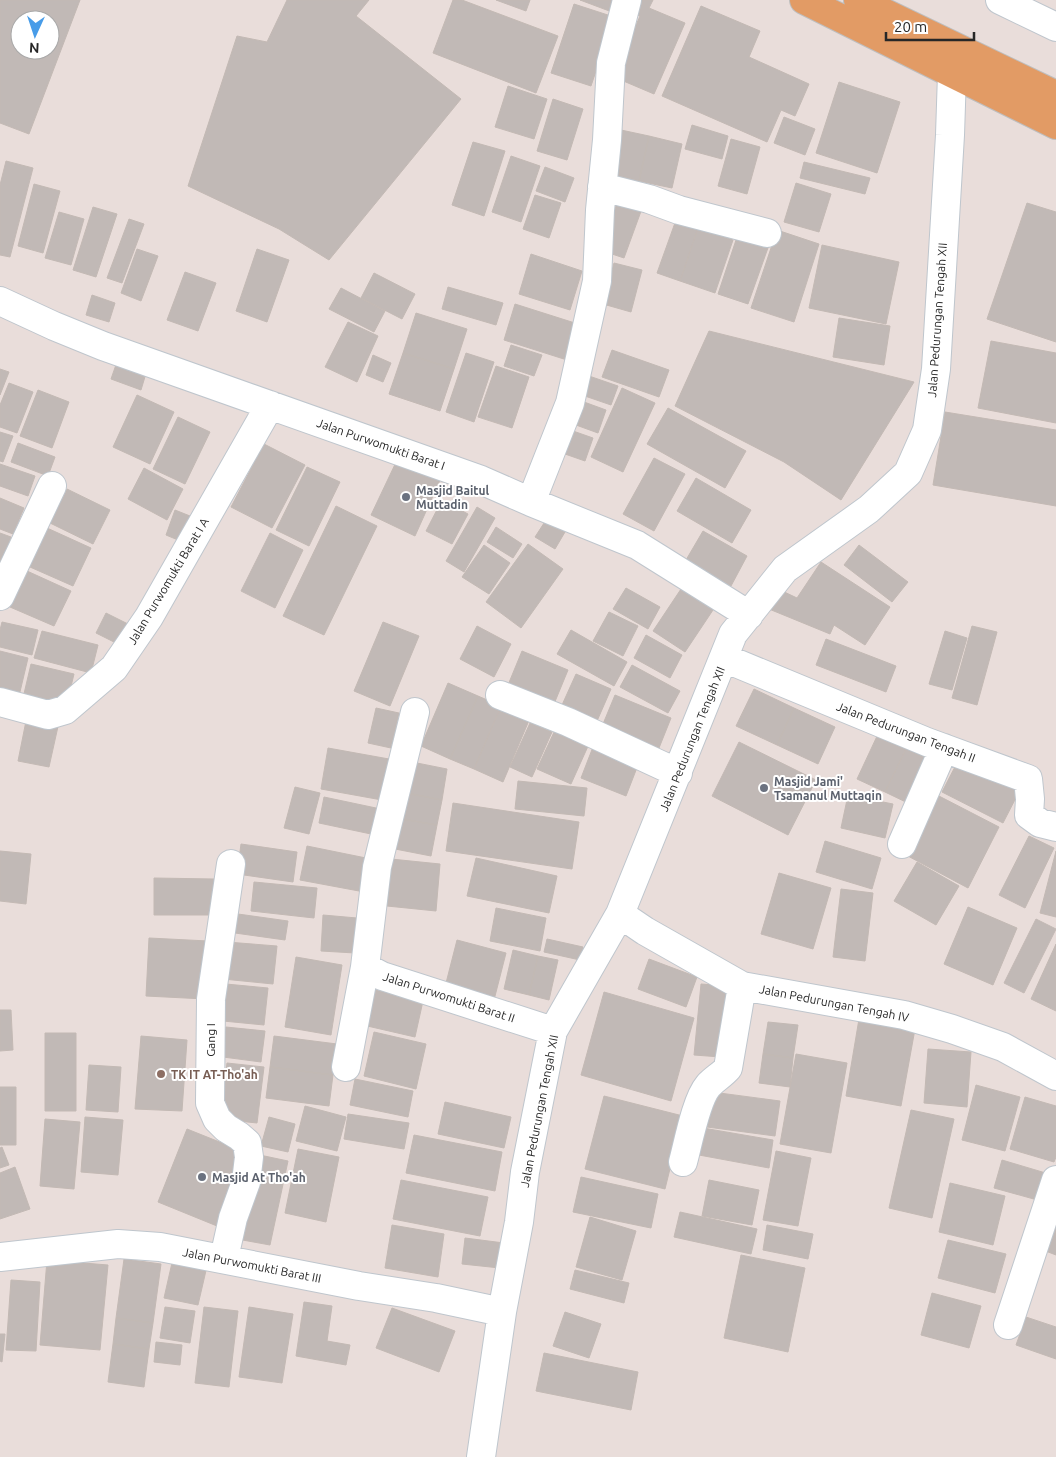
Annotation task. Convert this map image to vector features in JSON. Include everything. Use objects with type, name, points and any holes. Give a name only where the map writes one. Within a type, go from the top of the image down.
[{"type":"main road","points":[[804,0],[1056,125]]},
{"type":"main road","points":[[858,0],[1056,95]]},
{"type":"street","points":[[531,502],[570,402],[597,281],[612,63],[627,0]]},
{"type":"street","points":[[1000,0],[1056,27]]},
{"type":"street","name":"Jalan Pedurungan Tengah XII","points":[[481,1457],[502,1312],[519,1222],[525,1172],[554,1031],[620,914],[733,634],[786,569],[869,509],[908,473],[926,430],[936,369],[952,74]]},
{"type":"street","points":[[602,187],[767,233]]},
{"type":"street","name":"Jalan Purwomukti Barat I","points":[[0,301],[103,346],[481,480],[637,545],[749,614]]},
{"type":"street","name":"Jalan Purwomukti Barat I A","points":[[0,702],[48,715],[65,710],[114,668],[149,617],[270,405]]},
{"type":"street","points":[[0,596],[52,486]]},
{"type":"street","name":"Jalan Pedurungan Tengah II","points":[[724,658],[944,748],[1028,778],[1029,815],[1040,823],[1056,827]]},
{"type":"street","points":[[500,695],[568,722],[678,773]]},
{"type":"street","points":[[346,1067],[364,967],[376,867],[415,712]]},
{"type":"street","points":[[902,844],[944,748]]},
{"type":"street","name":"Gang I","points":[[224,1258],[234,1218],[246,1182],[249,1157],[247,1143],[217,1119],[210,1103],[211,999],[231,864]]},
{"type":"street","name":"Jalan Pedurungan Tengah IV","points":[[620,914],[645,931],[742,986],[904,1015],[1003,1047],[1056,1076]]},
{"type":"street","name":"Jalan Purwomukti Barat II","points":[[364,967],[382,976],[554,1031]]},
{"type":"street","points":[[683,1162],[701,1098],[708,1086],[728,1068],[742,986]]},
{"type":"street","points":[[1008,1325],[1056,1180]]},
{"type":"street","name":"Jalan Purwomukti Barat III","points":[[0,1257],[118,1244],[160,1247],[502,1312]]},
{"type":"building","points":[[0,0],[80,0],[60,53],[60,10],[10,10],[10,60],[57,60],[29,134],[0,123]]},
{"type":"building","points":[[287,0],[369,0],[356,16],[461,99],[329,260],[279,229],[188,186],[237,36],[267,42]]},
{"type":"building","points":[[453,0],[462,0],[558,36],[536,93],[433,53]]},
{"type":"building","points":[[496,0],[530,0],[526,11]]},
{"type":"building","points":[[580,0],[616,0],[612,12]]},
{"type":"building","points":[[630,0],[653,0],[649,8],[685,23],[654,94],[614,77],[640,16],[626,10]]},
{"type":"building","points":[[574,4],[614,17],[591,86],[551,73]]},
{"type":"building","points":[[701,6],[760,31],[749,57],[809,84],[795,116],[781,110],[767,142],[662,96]]},
{"type":"building","points":[[839,82],[900,102],[877,173],[816,153]]},
{"type":"building","points":[[508,86],[547,99],[534,139],[495,127]]},
{"type":"building","points":[[553,99],[583,109],[567,160],[537,151]]},
{"type":"building","points":[[784,117],[815,129],[805,155],[774,143]]},
{"type":"building","points":[[692,125],[728,136],[722,159],[685,149]]},
{"type":"building","points":[[621,130],[649,136],[639,181],[611,174]]},
{"type":"building","points":[[649,136],[682,144],[672,188],[639,181]]},
{"type":"building","points":[[731,139],[760,147],[747,194],[718,186]]},
{"type":"building","points":[[473,142],[505,151],[484,216],[452,205]]},
{"type":"building","points":[[511,156],[540,166],[521,222],[492,212]]},
{"type":"building","points":[[6,161],[33,168],[10,257],[0,255],[0,185]]},
{"type":"building","points":[[804,162],[870,178],[865,194],[800,178]]},
{"type":"building","points":[[545,167],[574,178],[565,202],[536,191]]},
{"type":"building","points":[[796,183],[831,194],[819,232],[784,222]]},
{"type":"building","points":[[34,184],[60,191],[43,253],[18,246]]},
{"type":"building","points":[[535,195],[561,203],[549,238],[523,229]]},
{"type":"building","points":[[620,195],[644,203],[624,258],[600,250]]},
{"type":"building","points":[[1027,203],[1056,212],[1056,342],[987,319]]},
{"type":"building","points":[[93,207],[117,214],[96,277],[73,270]]},
{"type":"building","points":[[59,212],[84,219],[71,265],[45,258]]},
{"type":"building","points":[[129,219],[144,224],[122,283],[107,278]]},
{"type":"building","points":[[676,220],[698,228],[680,281],[657,273]]},
{"type":"building","points":[[698,228],[733,240],[715,293],[680,281]]},
{"type":"building","points":[[777,230],[819,244],[794,322],[751,308]]},
{"type":"building","points":[[738,234],[769,245],[748,304],[718,294]]},
{"type":"building","points":[[822,245],[899,262],[886,324],[809,308]]},
{"type":"building","points":[[137,249],[158,256],[141,301],[121,293]]},
{"type":"building","points":[[257,249],[289,260],[267,322],[236,311]]},
{"type":"building","points":[[531,254],[582,271],[570,310],[519,294]]},
{"type":"building","points":[[614,263],[642,270],[631,312],[603,304]]},
{"type":"building","points":[[185,272],[216,283],[198,331],[167,320]]},
{"type":"building","points":[[374,273],[415,294],[402,319],[361,298]]},
{"type":"building","points":[[448,287],[503,303],[496,325],[442,309]]},
{"type":"building","points":[[341,288],[385,311],[374,332],[329,309]]},
{"type":"building","points":[[92,295],[115,303],[109,322],[86,315]]},
{"type":"building","points":[[515,304],[578,324],[567,360],[504,340]]},
{"type":"building","points":[[416,313],[467,329],[454,369],[403,353]]},
{"type":"building","points":[[839,318],[890,326],[884,365],[833,357]]},
{"type":"building","points":[[348,322],[378,336],[357,382],[325,367]]},
{"type":"building","points":[[709,331],[914,382],[841,500],[784,462],[675,406]]},
{"type":"building","points":[[991,341],[1056,353],[1056,423],[978,408]]},
{"type":"building","points":[[511,345],[542,355],[534,376],[504,366]]},
{"type":"building","points":[[612,350],[669,370],[659,397],[602,377]]},
{"type":"building","points":[[403,353],[454,369],[440,411],[389,394]]},
{"type":"building","points":[[466,353],[494,362],[474,422],[446,412]]},
{"type":"building","points":[[373,355],[391,363],[383,382],[366,375]]},
{"type":"building","points":[[118,359],[147,370],[141,390],[111,379]]},
{"type":"building","points":[[496,366],[529,377],[512,428],[478,417]]},
{"type":"building","points":[[0,369],[9,372],[0,395]]},
{"type":"building","points":[[589,376],[618,386],[611,405],[582,395]]},
{"type":"building","points":[[9,383],[33,392],[17,433],[0,427],[0,405]]},
{"type":"building","points":[[622,388],[655,403],[623,472],[591,457]]},
{"type":"building","points":[[38,390],[69,402],[52,448],[20,436]]},
{"type":"building","points":[[137,395],[174,412],[150,464],[113,447]]},
{"type":"building","points":[[584,402],[606,410],[598,433],[576,425]]},
{"type":"building","points":[[668,408],[746,451],[725,488],[647,444]]},
{"type":"building","points":[[945,412],[1056,430],[1056,506],[933,485]]},
{"type":"building","points":[[178,417],[210,432],[185,484],[153,469]]},
{"type":"building","points":[[573,431],[593,438],[585,461],[565,454]]},
{"type":"building","points":[[0,432],[13,436],[3,462],[0,461]]},
{"type":"building","points":[[18,443],[55,457],[48,476],[11,462]]},
{"type":"building","points":[[264,444],[305,465],[272,528],[231,507]]},
{"type":"building","name":"Masjid Baitul Muttadin","points":[[398,458],[441,478],[415,536],[371,515]]},
{"type":"building","points":[[654,458],[685,474],[654,531],[623,514]]},
{"type":"building","points":[[0,464],[35,476],[28,496],[0,486]]},
{"type":"building","points":[[307,467],[340,482],[309,546],[276,530]]},
{"type":"building","points":[[144,468],[183,489],[167,520],[128,499]]},
{"type":"building","points":[[696,478],[751,510],[732,543],[677,511]]},
{"type":"building","points":[[67,489],[110,510],[93,544],[50,523]]},
{"type":"building","points":[[0,498],[24,508],[13,534],[0,529]]},
{"type":"building","points":[[442,500],[468,514],[452,544],[426,531]]},
{"type":"building","points":[[336,506],[377,526],[324,635],[283,616]]},
{"type":"building","points":[[477,507],[495,518],[464,572],[446,561]]},
{"type":"building","points":[[175,510],[200,520],[190,545],[166,535]]},
{"type":"building","points":[[546,520],[565,532],[555,549],[535,537]]},
{"type":"building","points":[[496,527],[522,544],[513,558],[487,542]]},
{"type":"building","points":[[47,528],[91,548],[73,586],[30,567]]},
{"type":"building","points":[[703,531],[747,556],[731,586],[686,560]]},
{"type":"building","points":[[0,533],[11,537],[0,567]]},
{"type":"building","points":[[270,533],[303,550],[275,608],[241,591]]},
{"type":"building","points":[[528,544],[563,569],[521,628],[486,602]]},
{"type":"building","points":[[484,545],[510,563],[489,594],[462,577]]},
{"type":"building","points":[[859,545],[908,582],[892,602],[844,565]]},
{"type":"building","points":[[821,562],[890,607],[865,645],[834,625],[830,634],[769,609],[778,589],[797,598]]},
{"type":"building","points":[[27,571],[71,591],[54,626],[10,607]]},
{"type":"building","points":[[626,588],[660,607],[648,629],[613,609]]},
{"type":"building","points":[[681,589],[713,610],[685,652],[653,631]]},
{"type":"building","points":[[609,612],[638,626],[623,656],[593,641]]},
{"type":"building","points":[[106,613],[134,627],[124,647],[96,633]]},
{"type":"building","points":[[2,622],[38,630],[32,655],[0,647]]},
{"type":"building","points":[[383,622],[419,636],[390,706],[354,691]]},
{"type":"building","points":[[477,626],[511,644],[494,677],[460,659]]},
{"type":"building","points":[[972,626],[997,632],[977,705],[952,698]]},
{"type":"building","points":[[571,630],[627,662],[614,686],[557,654]]},
{"type":"building","points":[[42,631],[98,645],[91,673],[34,658]]},
{"type":"building","points":[[945,631],[967,638],[952,690],[929,684]]},
{"type":"building","points":[[646,635],[682,655],[670,678],[634,658]]},
{"type":"building","points":[[826,639],[896,666],[886,692],[816,665]]},
{"type":"building","points":[[0,651],[28,658],[19,696],[0,691]]},
{"type":"building","points":[[522,651],[568,670],[554,704],[508,685]]},
{"type":"building","points":[[31,664],[74,674],[66,707],[23,698]]},
{"type":"building","points":[[632,665],[680,691],[668,713],[620,687]]},
{"type":"building","points":[[576,674],[611,689],[597,721],[562,705]]},
{"type":"building","points":[[448,683],[478,696],[450,759],[421,746]]},
{"type":"building","points":[[754,689],[794,708],[777,745],[736,726]]},
{"type":"building","points":[[615,695],[671,718],[659,748],[603,724]]},
{"type":"building","points":[[478,696],[501,706],[474,769],[450,759]]},
{"type":"building","points":[[501,706],[530,718],[503,782],[474,769]]},
{"type":"building","points":[[376,708],[399,713],[391,748],[368,743]]},
{"type":"building","points":[[794,708],[835,727],[818,764],[777,745]]},
{"type":"building","points":[[27,716],[59,722],[49,767],[18,761]]},
{"type":"building","points":[[530,723],[552,732],[532,777],[510,767]]},
{"type":"building","points":[[555,730],[589,744],[571,784],[537,769]]},
{"type":"building","points":[[878,734],[907,747],[885,792],[857,779]]},
{"type":"building","name":"Masjid Jami' Tsamanul Muttaqin","points":[[739,742],[816,780],[788,835],[712,796]]},
{"type":"building","points":[[593,747],[638,765],[626,796],[581,778]]},
{"type":"building","points":[[907,747],[933,760],[912,805],[885,792]]},
{"type":"building","points":[[328,748],[389,759],[382,800],[321,789]]},
{"type":"building","points":[[960,757],[1021,788],[1003,823],[942,792]]},
{"type":"building","points":[[407,761],[447,769],[442,800],[401,792]]},
{"type":"building","points":[[518,781],[587,788],[584,816],[515,809]]},
{"type":"building","points":[[295,787],[320,793],[309,834],[284,828]]},
{"type":"building","points":[[401,792],[442,800],[437,825],[396,818]]},
{"type":"building","points":[[848,795],[893,804],[885,838],[841,828]]},
{"type":"building","points":[[937,795],[999,827],[968,888],[906,855]]},
{"type":"building","points":[[324,797],[376,808],[371,834],[319,823]]},
{"type":"building","points":[[453,803],[579,822],[572,869],[446,851]]},
{"type":"building","points":[[396,818],[437,825],[431,856],[390,848]]},
{"type":"building","points":[[1029,836],[1054,848],[1025,908],[999,895]]},
{"type":"building","points":[[825,841],[881,858],[872,889],[816,872]]},
{"type":"building","points":[[241,844],[297,852],[293,882],[237,874]]},
{"type":"building","points":[[307,846],[366,858],[359,891],[300,880]]},
{"type":"building","points":[[0,851],[31,854],[26,904],[0,901]]},
{"type":"building","points":[[1056,851],[1056,917],[1040,913]]},
{"type":"building","points":[[476,858],[557,876],[549,913],[467,896]]},
{"type":"building","points":[[391,859],[440,864],[436,911],[387,906]]},
{"type":"building","points":[[917,862],[959,886],[936,925],[894,901]]},
{"type":"building","points":[[779,873],[831,888],[813,949],[761,934]]},
{"type":"building","points":[[154,878],[214,879],[214,915],[154,915]]},
{"type":"building","points":[[254,882],[317,888],[314,918],[251,911]]},
{"type":"building","points":[[841,889],[873,893],[865,961],[833,957]]},
{"type":"building","points":[[968,907],[1017,928],[993,985],[944,964]]},
{"type":"building","points":[[496,908],[546,918],[540,951],[490,941]]},
{"type":"building","points":[[238,914],[288,921],[285,940],[235,933]]},
{"type":"building","points":[[323,915],[357,918],[355,953],[321,951]]},
{"type":"building","points":[[1036,919],[1056,929],[1024,993],[1004,983]]},
{"type":"building","points":[[149,938],[208,941],[205,999],[146,996]]},
{"type":"building","points":[[547,939],[583,947],[580,960],[544,952]]},
{"type":"building","points":[[457,940],[506,953],[494,1000],[445,987]]},
{"type":"building","points":[[227,942],[277,946],[273,984],[223,979]]},
{"type":"building","points":[[1056,944],[1056,1011],[1031,999]]},
{"type":"building","points":[[513,950],[538,956],[529,995],[504,989]]},
{"type":"building","points":[[538,956],[558,960],[549,1000],[529,995]]},
{"type":"building","points":[[296,957],[342,965],[331,1035],[285,1027]]},
{"type":"building","points":[[649,959],[697,977],[686,1007],[638,989]]},
{"type":"building","points":[[226,984],[268,988],[264,1025],[223,1021]]},
{"type":"building","points":[[701,984],[728,986],[721,1057],[694,1055]]},
{"type":"building","points":[[371,989],[423,1001],[415,1037],[363,1025]]},
{"type":"building","points":[[604,992],[694,1018],[671,1101],[581,1075]]},
{"type":"building","points":[[0,1010],[11,1010],[13,1050],[0,1051]]},
{"type":"building","points":[[859,1019],[915,1029],[901,1106],[846,1096]]},
{"type":"building","points":[[768,1022],[798,1025],[793,1058],[763,1054]]},
{"type":"building","points":[[226,1027],[265,1031],[261,1062],[223,1057]]},
{"type":"building","points":[[374,1032],[426,1044],[416,1089],[364,1076]]},
{"type":"building","points":[[45,1033],[76,1033],[76,1111],[45,1111]]},
{"type":"building","name":"TK IT AT-Tho'ah","points":[[141,1036],[187,1040],[182,1111],[135,1109]]},
{"type":"building","points":[[274,1036],[337,1044],[333,1075],[270,1067]]},
{"type":"building","points":[[928,1049],[971,1052],[967,1107],[924,1103]]},
{"type":"building","points":[[763,1054],[793,1058],[790,1087],[759,1083]]},
{"type":"building","points":[[796,1054],[847,1063],[831,1153],[780,1144]]},
{"type":"building","points":[[227,1063],[264,1067],[257,1123],[220,1119]]},
{"type":"building","points":[[89,1065],[121,1067],[118,1112],[86,1110]]},
{"type":"building","points":[[270,1067],[333,1075],[329,1106],[266,1098]]},
{"type":"building","points":[[355,1079],[413,1091],[408,1117],[350,1105]]},
{"type":"building","points":[[976,1085],[1020,1097],[1005,1151],[962,1140]]},
{"type":"building","points":[[0,1087],[16,1087],[16,1145],[0,1145]]},
{"type":"building","points":[[712,1092],[780,1101],[775,1136],[707,1127]]},
{"type":"building","points":[[604,1096],[683,1116],[665,1189],[585,1169]]},
{"type":"building","points":[[1025,1097],[1056,1106],[1056,1157],[1054,1162],[1010,1149]]},
{"type":"building","points":[[445,1102],[511,1117],[504,1148],[438,1134]]},
{"type":"building","points":[[305,1106],[346,1117],[337,1151],[296,1141]]},
{"type":"building","points":[[911,1110],[954,1119],[932,1218],[889,1208]]},
{"type":"building","points":[[348,1114],[409,1123],[404,1149],[344,1139]]},
{"type":"building","points":[[85,1117],[123,1120],[118,1175],[81,1172]]},
{"type":"building","points":[[269,1117],[295,1124],[288,1152],[261,1146]]},
{"type":"building","points":[[45,1119],[80,1122],[74,1189],[40,1186]]},
{"type":"building","points":[[703,1128],[773,1140],[769,1168],[699,1155]]},
{"type":"building","name":"Masjid At Tho'ah","points":[[187,1129],[247,1153],[217,1226],[158,1202]]},
{"type":"building","points":[[414,1135],[502,1152],[495,1191],[406,1173]]},
{"type":"building","points":[[2,1147],[9,1165],[0,1168],[0,1148]]},
{"type":"building","points":[[298,1149],[339,1157],[326,1222],[285,1213]]},
{"type":"building","points":[[776,1151],[811,1158],[798,1226],[763,1220]]},
{"type":"building","points":[[255,1154],[288,1161],[270,1245],[237,1239]]},
{"type":"building","points":[[1002,1160],[1049,1174],[1041,1201],[994,1188]]},
{"type":"building","points":[[15,1167],[30,1209],[0,1219],[0,1173]]},
{"type":"building","points":[[581,1177],[658,1194],[651,1228],[573,1212]]},
{"type":"building","points":[[401,1180],[488,1197],[480,1236],[393,1219]]},
{"type":"building","points":[[709,1180],[759,1190],[752,1225],[702,1216]]},
{"type":"building","points":[[950,1183],[1005,1196],[993,1245],[939,1232]]},
{"type":"building","points":[[680,1212],[757,1229],[751,1254],[674,1237]]},
{"type":"building","points":[[1056,1215],[1056,1255],[1043,1250]]},
{"type":"building","points":[[590,1217],[636,1231],[622,1280],[576,1267]]},
{"type":"building","points":[[392,1225],[444,1234],[438,1277],[385,1268]]},
{"type":"building","points":[[767,1225],[813,1234],[808,1259],[763,1250]]},
{"type":"building","points":[[465,1238],[504,1243],[500,1268],[462,1264]]},
{"type":"building","points":[[948,1240],[1006,1254],[995,1293],[938,1278]]},
{"type":"building","points":[[174,1254],[208,1262],[198,1305],[164,1298]]},
{"type":"building","points":[[741,1255],[805,1268],[788,1352],[724,1338]]},
{"type":"building","points":[[124,1259],[161,1264],[153,1323],[116,1318]]},
{"type":"building","points":[[47,1260],[108,1265],[100,1350],[40,1345]]},
{"type":"building","points":[[575,1270],[629,1283],[624,1303],[570,1289]]},
{"type":"building","points":[[11,1280],[40,1282],[36,1351],[6,1350]]},
{"type":"building","points":[[932,1293],[981,1306],[969,1348],[921,1335]]},
{"type":"building","points":[[304,1302],[332,1306],[327,1341],[350,1345],[346,1365],[296,1356]]},
{"type":"building","points":[[165,1307],[195,1311],[190,1343],[160,1338]]},
{"type":"building","points":[[204,1307],[238,1311],[229,1387],[195,1383]]},
{"type":"building","points":[[249,1307],[293,1314],[282,1383],[239,1377]]},
{"type":"building","points":[[392,1308],[455,1331],[439,1372],[376,1348]]},
{"type":"building","points":[[565,1312],[601,1324],[589,1358],[553,1346]]},
{"type":"building","points":[[1026,1317],[1056,1327],[1056,1359],[1016,1345]]},
{"type":"building","points":[[116,1318],[153,1323],[149,1349],[113,1344]]},
{"type":"building","points":[[0,1334],[5,1334],[2,1362],[0,1361]]},
{"type":"building","points":[[156,1342],[182,1345],[180,1365],[154,1362]]},
{"type":"building","points":[[113,1344],[149,1349],[144,1387],[108,1382]]},
{"type":"building","points":[[544,1353],[638,1372],[631,1410],[536,1391]]},
{"type":"place","name":"Masjid Baitul Muttadin","points":[[406,497]]},
{"type":"place","name":"Masjid Jami' Tsamanul Muttaqin","points":[[764,788]]},
{"type":"place","name":"TK IT AT-Tho'ah","points":[[161,1074]]},
{"type":"place","name":"Masjid At Tho'ah","points":[[202,1177]]}]
